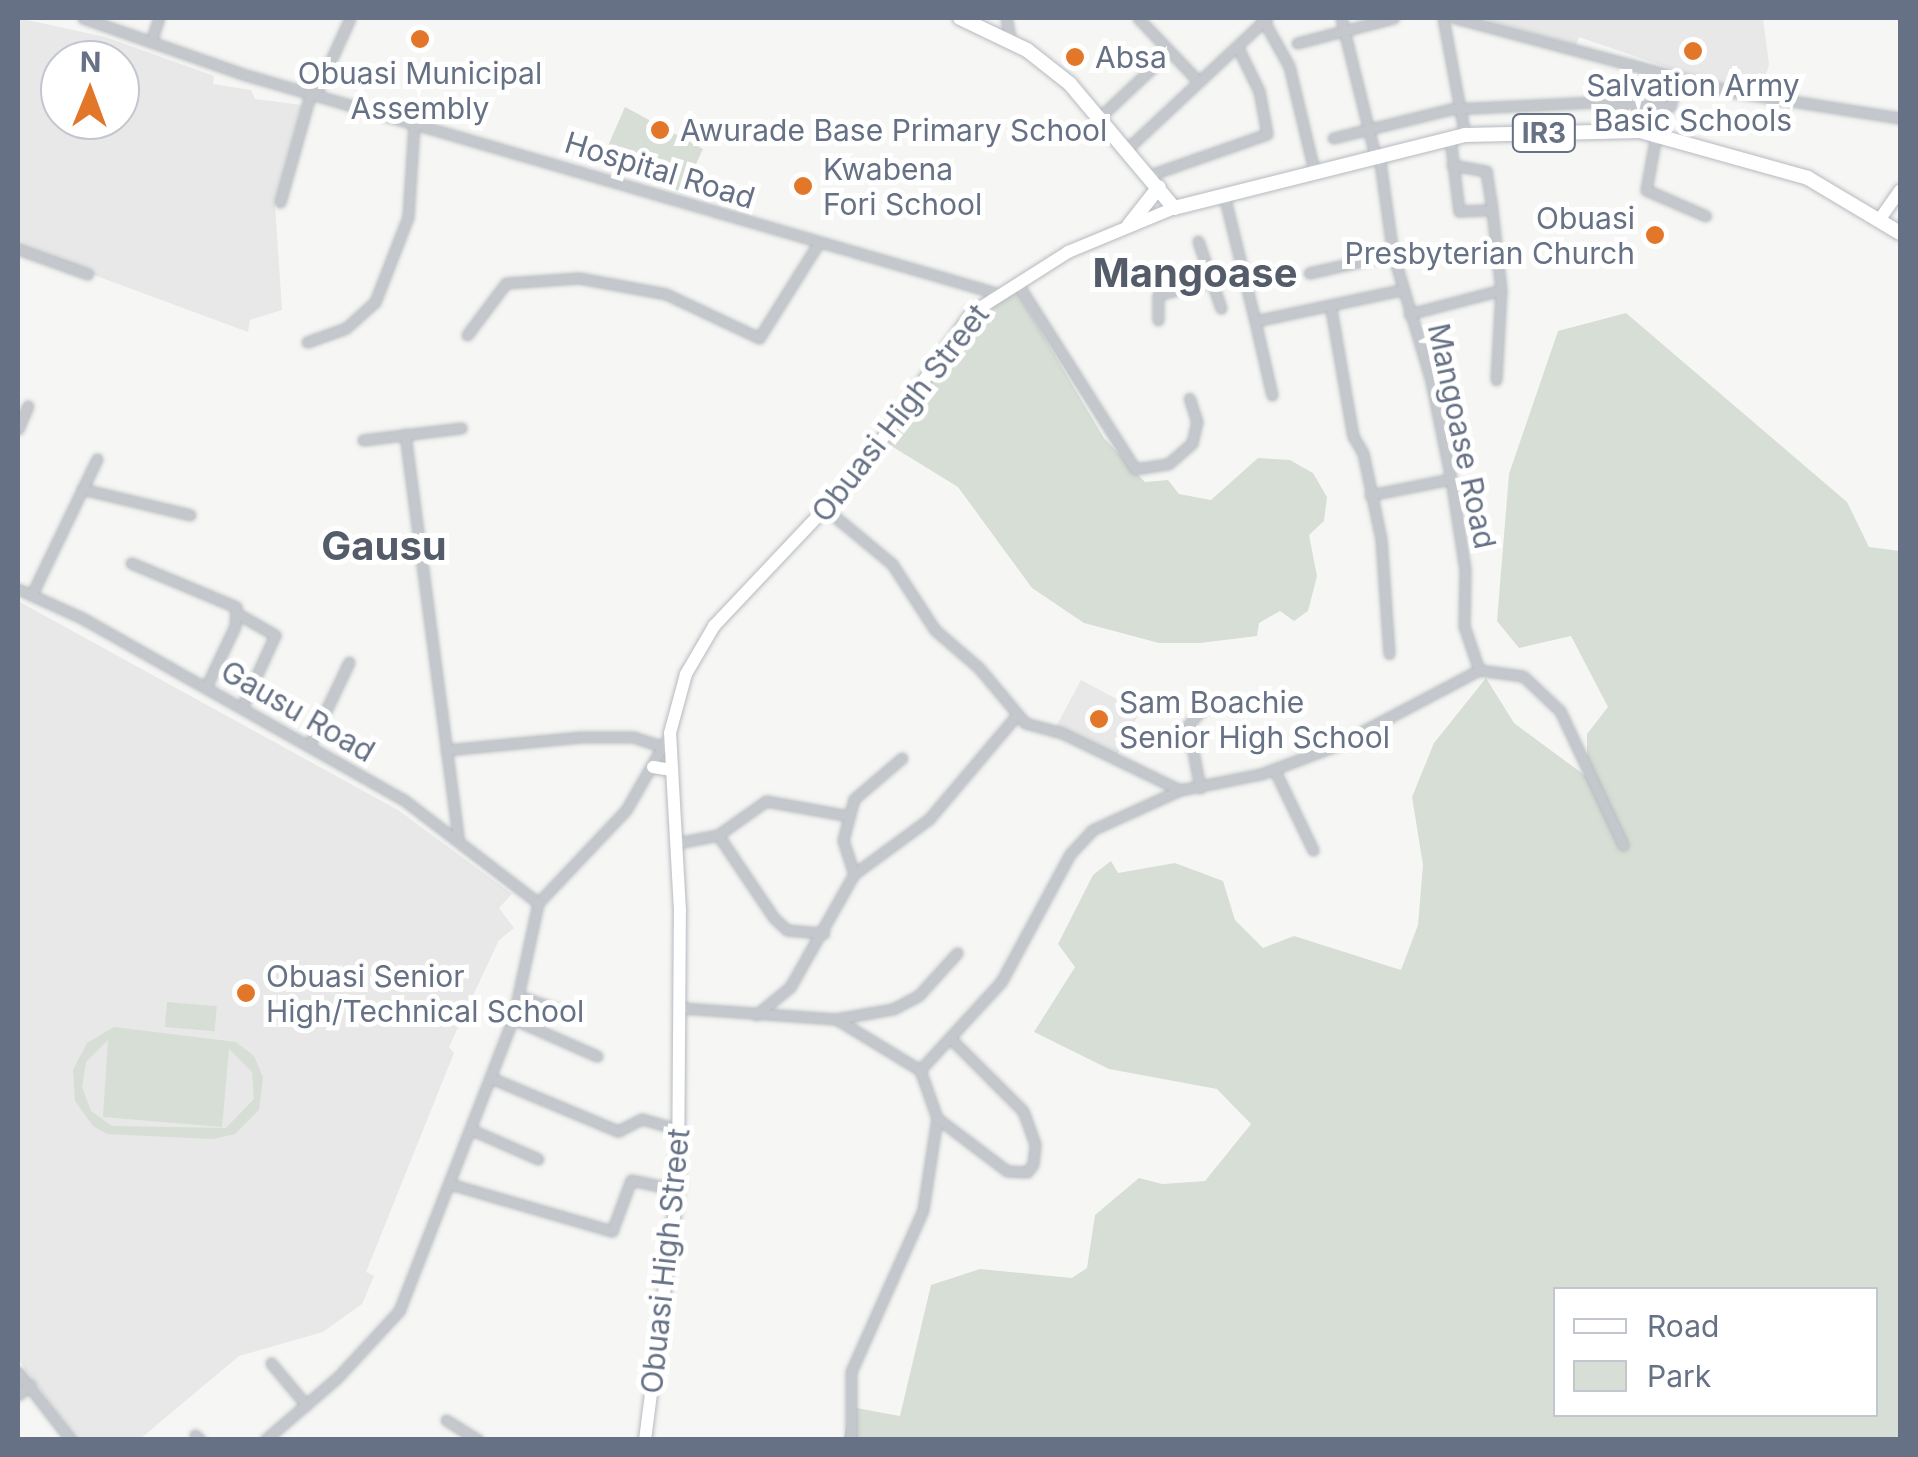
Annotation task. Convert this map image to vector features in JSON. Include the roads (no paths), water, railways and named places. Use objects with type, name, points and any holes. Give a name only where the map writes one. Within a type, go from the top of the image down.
[{"type":"main road","points":[[960,18],[1011,42],[1101,116],[1174,208]]},
{"type":"main road","name":"Obuasi High Street","points":[[1174,208],[1457,137],[1656,132],[1808,178],[1900,233]]},
{"type":"main road","points":[[1129,225],[1154,181]]},
{"type":"street","name":"Hospital Road","points":[[83,18],[314,93],[818,244],[996,293]]},
{"type":"street","points":[[151,42],[159,18]]},
{"type":"street","points":[[280,202],[314,93],[350,18]]},
{"type":"street","points":[[1006,18],[1011,42]]},
{"type":"street","points":[[1138,18],[1198,82]]},
{"type":"street","points":[[1128,148],[1265,18],[1289,66],[1314,170]]},
{"type":"street","name":"Mangoase Road","points":[[1341,18],[1377,154],[1401,290],[1450,478],[1465,568],[1464,626],[1480,670]]},
{"type":"street","points":[[1297,43],[1394,18]]},
{"type":"street","points":[[1443,18],[1460,108],[1452,165],[1460,212],[1492,210]]},
{"type":"street","points":[[1455,18],[1677,78],[1900,118]]},
{"type":"street","points":[[1154,181],[1266,134],[1259,92],[1237,46]]},
{"type":"street","points":[[1101,116],[1154,66]]},
{"type":"street","points":[[1333,138],[1460,108],[1670,107],[1677,78]]},
{"type":"street","points":[[307,342],[346,328],[375,302],[410,209],[414,123]]},
{"type":"street","points":[[1656,132],[1646,190],[1706,216]]},
{"type":"street","points":[[1452,165],[1486,171],[1501,290],[1496,380]]},
{"type":"street","points":[[1880,220],[1900,190]]},
{"type":"street","points":[[1224,196],[1272,395]]},
{"type":"street","name":"Obuasi High Street","points":[[645,1440],[678,1190],[682,1008],[670,732],[704,640],[828,510],[961,326],[996,293],[1129,225],[1174,208]]},
{"type":"street","points":[[1198,241],[1221,308]]},
{"type":"street","points":[[467,335],[506,283],[580,278],[666,294],[759,338],[818,244]]},
{"type":"street","points":[[18,249],[88,274]]},
{"type":"street","points":[[1308,272],[1393,254]]},
{"type":"street","points":[[1158,320],[1158,295],[1240,273]]},
{"type":"street","points":[[1015,281],[1135,469],[1168,464],[1192,443],[1197,422],[1189,398]]},
{"type":"street","points":[[1255,320],[1330,308],[1401,290]]},
{"type":"street","points":[[1409,314],[1501,290]]},
{"type":"street","points":[[1330,308],[1383,554],[1389,654]]},
{"type":"street","points":[[18,429],[28,406]]},
{"type":"street","points":[[363,440],[461,428]]},
{"type":"street","points":[[405,434],[458,838]]},
{"type":"street","points":[[32,594],[96,459]]},
{"type":"street","points":[[1370,495],[1450,478]]},
{"type":"street","points":[[82,490],[190,516]]},
{"type":"street","points":[[828,510],[892,564],[935,630],[979,668],[1017,715],[1180,790]]},
{"type":"street","points":[[131,563],[231,603],[238,614],[275,635],[242,708]]},
{"type":"street","name":"Gausu Road","points":[[18,589],[206,687],[309,746],[458,838],[538,903]]},
{"type":"street","points":[[206,687],[238,614]]},
{"type":"street","points":[[309,746],[348,662]]},
{"type":"street","points":[[920,1070],[1016,960],[1070,854],[1092,830],[1180,790],[1274,768],[1392,720],[1480,670],[1522,676],[1560,710],[1623,845]]},
{"type":"street","points":[[1200,788],[1188,724],[1209,702]]},
{"type":"street","points":[[756,1015],[780,1000],[824,933],[854,874],[928,820],[1017,715]]},
{"type":"street","points":[[266,1440],[398,1311],[513,1019],[538,903],[616,822],[653,767],[670,732]]},
{"type":"street","points":[[446,750],[612,736],[663,747]]},
{"type":"street","points":[[854,874],[844,849],[849,816],[864,784],[902,758]]},
{"type":"street","points":[[653,767],[672,770]]},
{"type":"street","points":[[1274,768],[1313,850]]},
{"type":"street","points":[[677,843],[718,835],[766,801],[849,816]]},
{"type":"street","points":[[718,835],[774,918],[787,930],[824,933]]},
{"type":"street","points":[[682,1008],[836,1019],[909,1003],[957,953]]},
{"type":"street","points":[[520,996],[567,1012]]},
{"type":"street","points":[[513,1019],[597,1056]]},
{"type":"street","points":[[836,1019],[920,1070],[938,1118],[923,1210],[851,1372],[851,1440]]},
{"type":"street","points":[[938,1118],[1006,1171],[1027,1172],[1033,1164],[1035,1144],[1023,1111],[951,1039]]},
{"type":"street","points":[[491,1078],[618,1131],[642,1119],[680,1130]]},
{"type":"street","points":[[472,1130],[538,1159]]},
{"type":"street","points":[[450,1184],[612,1231],[631,1180],[678,1190]]},
{"type":"street","points":[[271,1363],[306,1405]]},
{"type":"street","points":[[18,1372],[71,1440]]},
{"type":"street","points":[[18,1395],[30,1386]]},
{"type":"street","points":[[446,1420],[478,1440]]},
{"type":"place","name":"Obuasi Municipal Assembly","points":[[420,39]]},
{"type":"place","name":"Salvation Army Basic Schools","points":[[1693,51]]},
{"type":"place","name":"Absa","points":[[1075,57]]},
{"type":"place","name":"Awurade Base Primary School","points":[[660,130]]},
{"type":"place","name":"Kwabena Fori School","points":[[803,186]]},
{"type":"place","name":"Obuasi Presbyterian Church","points":[[1655,235]]},
{"type":"place","name":"Sam Boachie Senior High School","points":[[1099,719]]},
{"type":"place","name":"Obuasi Senior High/Technical School","points":[[246,993]]},
{"type":"district","name":"Mangoase","points":[[1195,273]]},
{"type":"district","name":"Gausu","points":[[384,546]]}]
